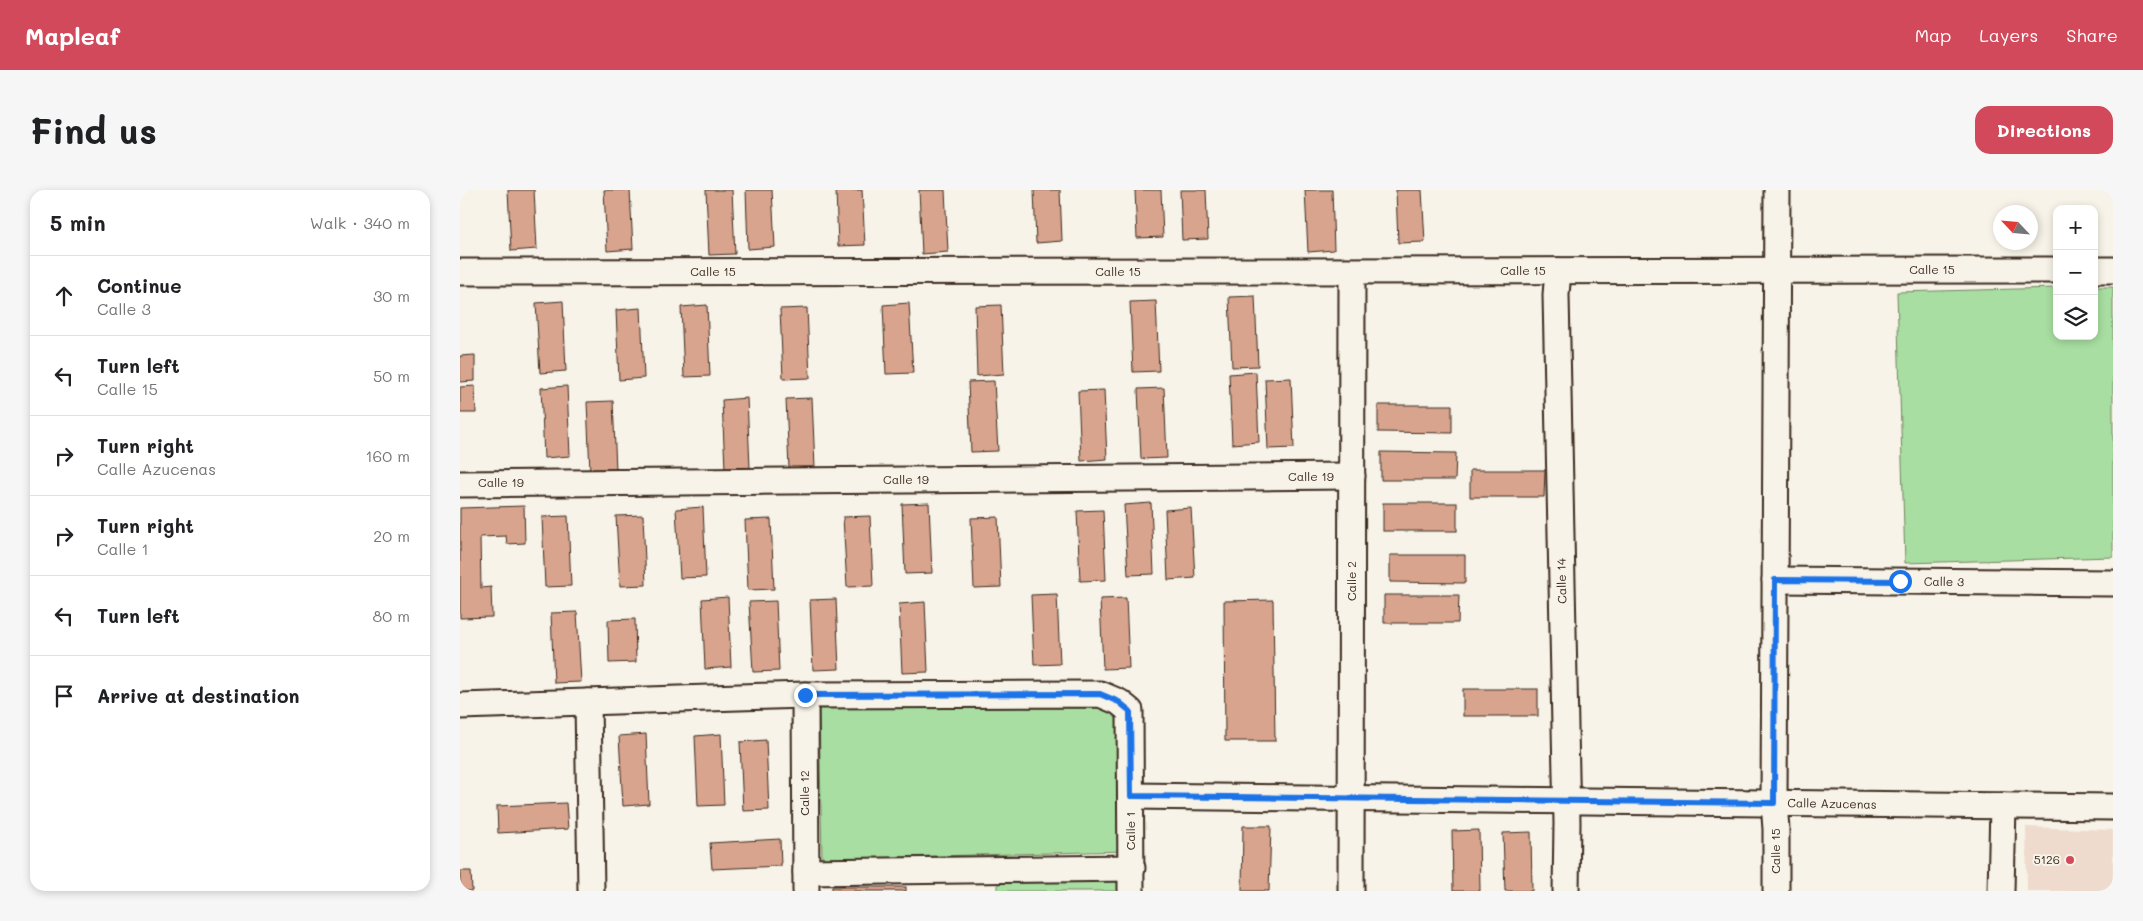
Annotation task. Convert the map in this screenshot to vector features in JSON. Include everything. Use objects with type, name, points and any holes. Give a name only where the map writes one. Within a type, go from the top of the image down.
[{"type":"street","name":"Calle 15","points":[[1776,190],[1774,803],[1776,891]]},
{"type":"street","name":"Calle 15","points":[[460,272],[2053,270]]},
{"type":"street","points":[[2098,270],[2113,270]]},
{"type":"street","name":"Calle 14","points":[[1558,271],[1556,305],[1566,801],[1566,891]]},
{"type":"street","name":"Calle 2","points":[[1352,272],[1352,891]]},
{"type":"street","name":"Calle 19","points":[[460,484],[1352,476]]},
{"type":"street","name":"Calle 3","points":[[1775,580],[2113,583]]},
{"type":"street","name":"Calle 1","points":[[805,695],[1100,694],[1119,702],[1130,711],[1131,879]]},
{"type":"street","points":[[460,706],[805,695]]},
{"type":"street","name":"Calle 12","points":[[805,695],[806,881]]},
{"type":"street","points":[[588,702],[591,891]]},
{"type":"street","name":"Calle Azucenas","points":[[1131,796],[2113,808]]},
{"type":"street","points":[[2001,891],[2003,806]]},
{"type":"street","points":[[806,881],[1131,879]]},
{"type":"shaded area","name":"5126","points":[[2026,827],[2113,830],[2113,891],[2027,891]]},
{"type":"green space","points":[[2098,287],[2113,287],[2113,557],[1905,563],[1897,292],[2053,288],[2053,340],[2098,340]]},
{"type":"green space","points":[[1098,702],[1122,717],[1127,851],[822,859],[819,705]]},
{"type":"green space","points":[[1120,877],[1120,891],[998,891],[998,882]]},
{"type":"building","points":[[508,190],[534,190],[537,249],[511,251]]},
{"type":"building","points":[[604,190],[630,190],[633,249],[607,251]]},
{"type":"building","points":[[706,190],[732,190],[735,254],[709,255]]},
{"type":"building","points":[[746,190],[772,190],[775,247],[748,249]]},
{"type":"building","points":[[836,190],[862,190],[865,245],[838,246]]},
{"type":"building","points":[[919,190],[945,190],[948,252],[922,254]]},
{"type":"building","points":[[1034,190],[1060,190],[1062,241],[1036,243]]},
{"type":"building","points":[[1135,190],[1161,190],[1163,237],[1137,238]]},
{"type":"building","points":[[1180,190],[1206,190],[1208,239],[1182,240]]},
{"type":"building","points":[[1305,190],[1332,190],[1334,250],[1308,252]]},
{"type":"building","points":[[1396,190],[1422,190],[1425,242],[1398,243]]},
{"type":"building","points":[[1255,296],[1258,366],[1232,367],[1229,297]]},
{"type":"building","points":[[563,301],[566,371],[540,373],[536,303]]},
{"type":"building","points":[[1156,301],[1159,371],[1133,372],[1130,302]]},
{"type":"building","points":[[909,303],[913,373],[886,374],[883,305]]},
{"type":"building","points":[[707,305],[710,376],[684,377],[681,307]]},
{"type":"building","points":[[1001,305],[1004,374],[977,376],[975,306]]},
{"type":"building","points":[[641,308],[644,378],[619,380],[616,310]]},
{"type":"building","points":[[807,308],[810,378],[783,379],[780,309]]},
{"type":"building","points":[[475,355],[475,381],[460,382],[460,356]]},
{"type":"building","points":[[1256,372],[1259,442],[1232,444],[1229,374]]},
{"type":"building","points":[[1291,378],[1294,448],[1268,449],[1265,379]]},
{"type":"building","points":[[994,381],[998,451],[971,452],[968,382]]},
{"type":"building","points":[[475,386],[476,413],[460,413],[460,387]]},
{"type":"building","points":[[567,386],[570,456],[544,458],[541,388]]},
{"type":"building","points":[[1164,388],[1167,458],[1141,459],[1138,389]]},
{"type":"building","points":[[1104,390],[1107,459],[1081,461],[1078,391]]},
{"type":"building","points":[[747,398],[750,468],[725,469],[722,400]]},
{"type":"building","points":[[812,398],[815,468],[789,469],[786,399]]},
{"type":"building","points":[[613,401],[616,470],[590,472],[587,402]]},
{"type":"building","points":[[1378,405],[1452,405],[1452,433],[1378,432]]},
{"type":"building","points":[[1381,452],[1456,453],[1455,480],[1381,480]]},
{"type":"building","points":[[1470,470],[1545,470],[1544,497],[1470,497]]},
{"type":"building","points":[[929,503],[932,573],[905,574],[902,504]]},
{"type":"building","points":[[1151,503],[1154,574],[1128,575],[1124,505]]},
{"type":"building","points":[[1383,503],[1457,503],[1457,531],[1383,531]]},
{"type":"building","points":[[524,506],[525,543],[507,544],[506,536],[480,537],[481,588],[491,587],[492,617],[460,618],[460,508]]},
{"type":"building","points":[[703,507],[706,577],[680,578],[676,509]]},
{"type":"building","points":[[1191,508],[1195,578],[1168,580],[1165,510]]},
{"type":"building","points":[[1103,510],[1106,580],[1080,581],[1077,511]]},
{"type":"building","points":[[643,515],[646,585],[620,586],[616,516]]},
{"type":"building","points":[[568,516],[571,586],[545,587],[542,517]]},
{"type":"building","points":[[870,516],[873,586],[847,587],[843,517]]},
{"type":"building","points":[[998,517],[1001,587],[974,588],[971,518]]},
{"type":"building","points":[[771,519],[774,589],[748,590],[745,520]]},
{"type":"building","points":[[1390,555],[1465,555],[1465,583],[1390,582]]},
{"type":"building","points":[[1057,594],[1060,664],[1034,665],[1031,595]]},
{"type":"building","points":[[1384,595],[1459,595],[1458,623],[1384,623]]},
{"type":"building","points":[[728,597],[731,667],[705,669],[702,599]]},
{"type":"building","points":[[1126,598],[1129,668],[1103,669],[1100,599]]},
{"type":"building","points":[[836,599],[839,669],[813,670],[810,600]]},
{"type":"building","points":[[1273,600],[1275,741],[1225,741],[1224,601]]},
{"type":"building","points":[[776,601],[779,671],[753,672],[749,602]]},
{"type":"building","points":[[925,602],[928,672],[902,673],[899,604]]},
{"type":"building","points":[[577,612],[581,682],[554,683],[551,613]]},
{"type":"building","points":[[635,619],[636,662],[609,663],[608,620]]},
{"type":"building","points":[[1463,689],[1538,689],[1538,716],[1463,716]]},
{"type":"building","points":[[646,734],[649,804],[623,806],[619,736]]},
{"type":"building","points":[[721,734],[724,805],[698,806],[695,736]]},
{"type":"building","points":[[766,740],[769,810],[743,811],[740,742]]},
{"type":"building","points":[[566,803],[568,829],[498,833],[497,806]]},
{"type":"building","points":[[1243,826],[1271,826],[1269,891],[1242,891]]},
{"type":"building","points":[[1479,830],[1480,891],[1453,891],[1452,831]]},
{"type":"building","points":[[1531,832],[1532,891],[1505,891],[1503,833]]},
{"type":"building","points":[[780,839],[781,866],[712,869],[710,843]]},
{"type":"building","points":[[460,871],[471,871],[472,891],[460,891]]},
{"type":"building","points":[[832,887],[906,887],[906,891],[832,891]]},
{"type":"place","name":"5126","points":[[2070,860]]},
{"type":"route","points":[[805,695],[1100,694],[1119,702],[1130,711],[1131,796],[1774,803],[1775,580],[1900,581]]}]
